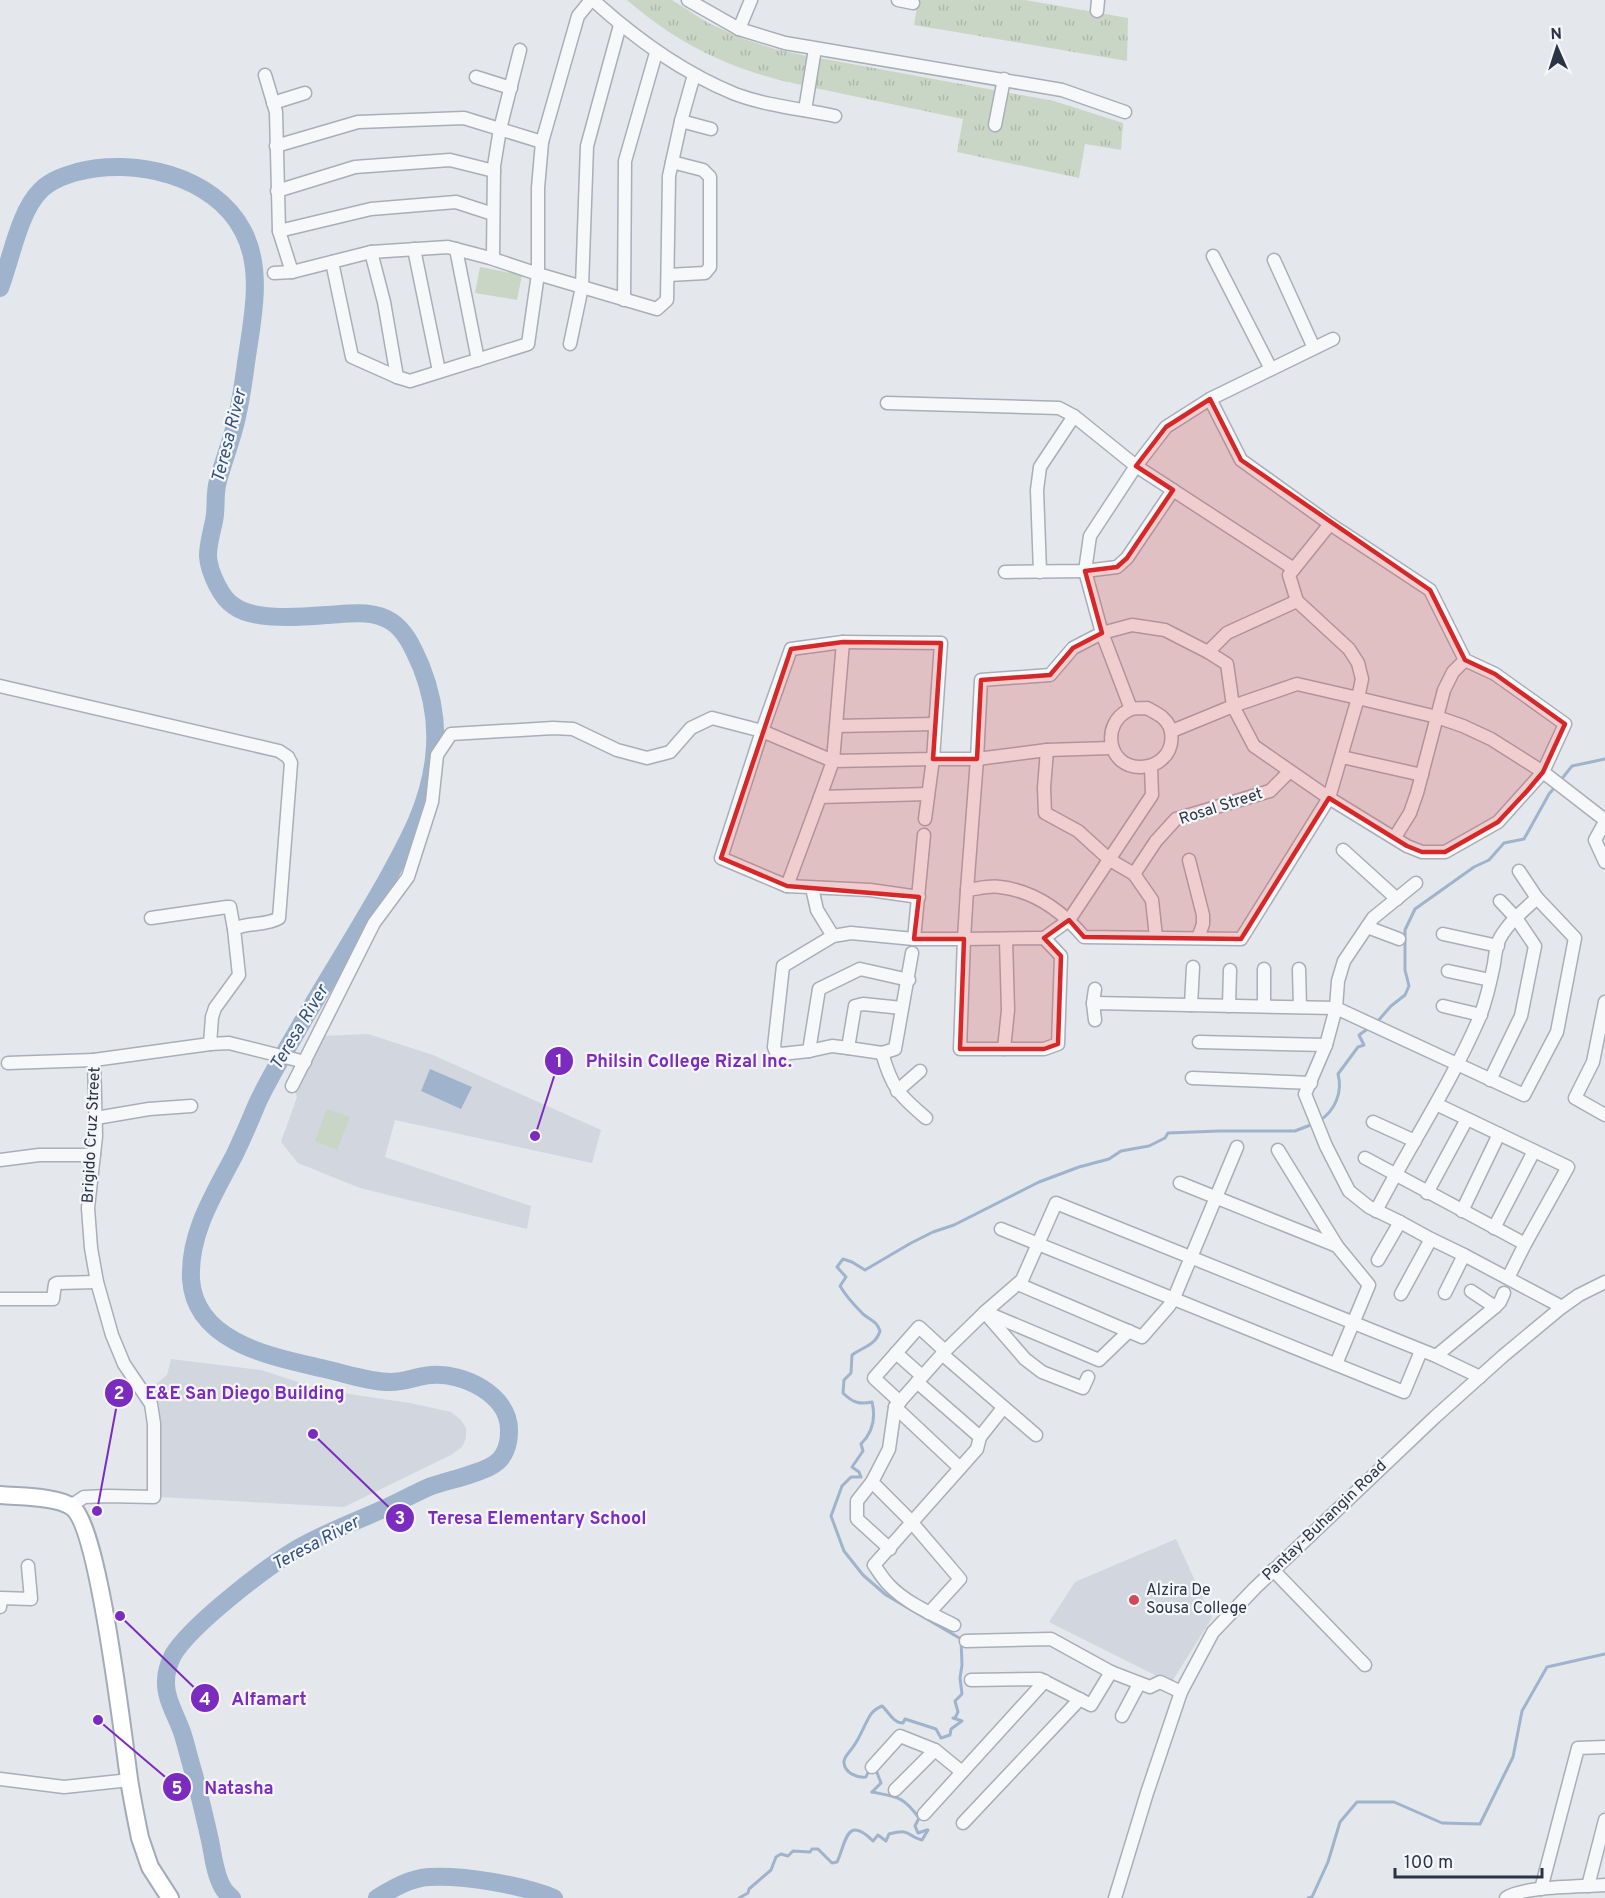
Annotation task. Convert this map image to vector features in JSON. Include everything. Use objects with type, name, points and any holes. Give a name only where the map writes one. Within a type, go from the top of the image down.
[{"type":"main road","points":[[0,1495],[47,1500],[71,1506],[79,1515],[89,1544],[106,1617],[140,1838],[156,1878],[170,1898]]},
{"type":"street","points":[[332,262],[352,357],[396,377],[410,381],[528,344],[538,274],[537,188],[542,142],[578,16],[592,0],[656,53],[694,75],[737,94],[835,116]]},
{"type":"street","points":[[688,0],[739,29],[775,41],[1062,90],[1125,112]]},
{"type":"street","points":[[739,29],[751,0]]},
{"type":"street","points":[[897,0],[913,3]]},
{"type":"street","points":[[570,344],[582,287],[586,146],[621,25]]},
{"type":"street","points":[[805,110],[815,49]]},
{"type":"street","points":[[493,258],[494,171],[500,129],[520,50]]},
{"type":"street","points":[[624,300],[625,161],[656,53]]},
{"type":"street","points":[[265,75],[276,112],[279,231],[292,272]]},
{"type":"street","points":[[274,273],[292,272],[372,252],[448,247],[493,258],[538,274],[657,309],[667,300],[669,176],[694,75]]},
{"type":"street","points":[[476,77],[511,88]]},
{"type":"street","points":[[995,124],[1004,79]]},
{"type":"street","points":[[273,103],[305,93]]},
{"type":"street","points":[[276,146],[357,122],[464,118],[542,142]]},
{"type":"street","points":[[681,121],[711,129]]},
{"type":"street","points":[[277,191],[356,167],[450,160],[494,171]]},
{"type":"street","points":[[668,275],[705,273],[710,267],[710,177],[703,170],[672,162]]},
{"type":"street","points":[[279,231],[371,209],[456,202],[493,214]]},
{"type":"street","points":[[414,249],[440,371]]},
{"type":"street","points":[[456,249],[478,360]]},
{"type":"street","points":[[372,252],[384,302],[396,377]]},
{"type":"street","points":[[1213,256],[1271,369]]},
{"type":"street","points":[[1274,260],[1314,348]]},
{"type":"street","points":[[1131,709],[1102,633],[1085,571],[1090,536],[1166,427],[1210,399],[1333,339]]},
{"type":"street","points":[[1044,938],[1061,956],[1058,1044],[1044,1048],[960,1049],[964,939],[981,680],[1050,675],[1073,648],[1102,633],[1132,625],[1165,630],[1209,652],[1227,664],[1233,706],[1254,746],[1329,798],[1407,846],[1422,852],[1445,852],[1498,822],[1547,776],[1565,724],[1495,674],[1465,660],[1430,590],[1330,524],[1241,460],[1210,399]]},
{"type":"street","points":[[887,403],[1059,408],[1074,416],[1137,466],[1294,569]]},
{"type":"street","points":[[1040,572],[1037,490],[1040,467],[1074,416]]},
{"type":"street","points":[[1005,572],[1085,571],[1118,567],[1127,558],[1173,490]]},
{"type":"street","points":[[967,890],[998,886],[1031,894],[1069,920],[1084,937],[1241,939],[1329,798],[1358,698],[1362,679],[1358,663],[1349,649],[1297,601],[1289,575],[1330,524]]},
{"type":"street","points":[[1209,652],[1227,633],[1297,601]]},
{"type":"street","points":[[787,886],[833,761],[843,642]]},
{"type":"street","points":[[919,897],[870,891],[787,886],[721,858],[791,650],[843,642],[941,643],[933,759],[925,819]]},
{"type":"street","points":[[1395,837],[1410,813],[1444,690],[1453,672],[1465,660]]},
{"type":"street","points":[[1172,731],[1233,706],[1297,684],[1437,717],[1491,739],[1594,811],[1605,821],[1595,840],[1605,862]]},
{"type":"street","points":[[0,686],[279,750],[288,757],[291,770],[279,918],[274,921],[241,925],[234,929]]},
{"type":"street","points":[[1148,708],[1164,718],[1172,731],[1171,746],[1164,758],[1151,766],[1133,767],[1120,761],[1111,748],[1111,731],[1118,718],[1131,709],[1148,708]]},
{"type":"street","points":[[292,1086],[300,1061],[374,923],[408,877],[432,802],[438,755],[451,734],[553,728],[573,729],[617,750],[647,758],[670,752],[691,728],[712,718],[762,731],[833,761],[977,759],[1047,750],[1111,748]]},
{"type":"street","points":[[836,726],[935,724]]},
{"type":"street","points":[[1047,750],[1045,813],[1078,831],[1110,860],[1134,874],[1152,900],[1156,938]]},
{"type":"street","points":[[1342,757],[1422,775]]},
{"type":"street","points":[[912,953],[895,1049],[882,1053],[832,1046],[781,1054],[776,1052],[774,1047],[783,966],[833,936],[851,933],[914,939],[1044,938],[1069,920],[1152,795],[1151,766]]},
{"type":"street","name":"Rosal Street","points":[[1134,874],[1156,841],[1176,819],[1270,791],[1289,772]]},
{"type":"street","points":[[820,797],[928,794]]},
{"type":"street","points":[[1594,811],[1605,801]]},
{"type":"street","points":[[914,939],[924,835]]},
{"type":"street","points":[[1342,850],[1397,899]]},
{"type":"street","points":[[1189,860],[1203,915],[1203,924],[1198,938]]},
{"type":"street","points":[[1093,1003],[1336,1008],[1524,1095],[1557,1032],[1575,938],[1538,898],[1519,870]]},
{"type":"street","points":[[1416,883],[1373,918],[1344,961],[1338,981],[1336,1008],[1326,1045],[1308,1088],[1326,1146],[1349,1191],[1376,1211],[1562,1307]]},
{"type":"street","points":[[812,888],[817,910],[833,936]]},
{"type":"street","points":[[1376,1211],[1395,1173],[1436,1104],[1480,1015],[1491,980],[1499,939],[1516,918],[1538,898]]},
{"type":"street","points":[[1490,1080],[1521,1016],[1535,946],[1516,918],[1500,901]]},
{"type":"street","points":[[151,918],[230,908],[239,975],[215,1008],[210,1044]]},
{"type":"street","points":[[1367,927],[1399,939]]},
{"type":"street","points":[[1443,934],[1498,946]]},
{"type":"street","points":[[1004,1049],[1008,1010],[1006,940]]},
{"type":"street","points":[[1191,1005],[1193,967]]},
{"type":"street","points":[[810,1050],[819,989],[860,969],[909,980]]},
{"type":"street","points":[[1264,969],[1264,1006]]},
{"type":"street","points":[[1299,969],[1300,1007]]},
{"type":"street","points":[[1229,1006],[1230,970]]},
{"type":"street","points":[[1449,971],[1491,980]]},
{"type":"street","points":[[1095,990],[1093,1003],[1095,1020]]},
{"type":"street","points":[[1605,1002],[1593,1062],[1575,1098],[1605,1115]]},
{"type":"street","points":[[848,1048],[855,1006],[863,1004],[902,1008]]},
{"type":"street","points":[[1443,1006],[1480,1015]]},
{"type":"street","points":[[1199,1042],[1326,1045]]},
{"type":"street","name":"Brigido Cruz Street","points":[[71,1506],[84,1497],[154,1497],[152,1404],[124,1364],[112,1335],[97,1282],[91,1248],[88,1208],[96,1118],[94,1060],[229,1043],[300,1061]]},
{"type":"street","points":[[882,1053],[889,1077],[897,1092],[926,1118]]},
{"type":"street","points":[[8,1063],[94,1060]]},
{"type":"street","points":[[897,1092],[920,1071]]},
{"type":"street","points":[[1192,1078],[1308,1088]]},
{"type":"street","points":[[1436,1104],[1568,1167],[1508,1278]]},
{"type":"street","points":[[96,1118],[149,1109],[190,1106]]},
{"type":"street","points":[[1427,1193],[1467,1119]]},
{"type":"street","points":[[1373,1122],[1414,1141]]},
{"type":"street","points":[[1462,1211],[1499,1134]]},
{"type":"street","points":[[1018,1284],[1143,1336],[1174,1298],[1237,1147]]},
{"type":"street","points":[[1278,1150],[1336,1246],[1369,1285],[1336,1364]]},
{"type":"street","points":[[1494,1228],[1534,1151]]},
{"type":"street","points":[[0,1160],[39,1155],[93,1155]]},
{"type":"street","points":[[1365,1158],[1525,1244]]},
{"type":"street","points":[[1180,1183],[1336,1246]]},
{"type":"street","points":[[890,1549],[857,1520],[857,1501],[872,1482],[889,1449],[897,1405],[943,1352],[1022,1280],[1056,1203],[1436,1356],[1480,1377]]},
{"type":"street","points":[[1378,1260],[1400,1222]]},
{"type":"street","points":[[1001,1229],[1404,1392],[1421,1351]]},
{"type":"street","points":[[1401,1294],[1431,1239]]},
{"type":"street","points":[[1445,1293],[1464,1255]]},
{"type":"street","points":[[0,1299],[53,1299],[57,1283],[97,1282]]},
{"type":"street","name":"Pantay-Buhangin Road","points":[[1115,1898],[1180,1692],[1213,1632],[1273,1570],[1524,1337],[1579,1295],[1605,1282]]},
{"type":"street","points":[[1470,1291],[1495,1307]]},
{"type":"street","points":[[1436,1356],[1495,1307],[1504,1293]]},
{"type":"street","points":[[985,1312],[1100,1359],[1129,1331]]},
{"type":"street","points":[[985,1312],[1025,1359],[1042,1372],[1083,1388],[1088,1377]]},
{"type":"street","points":[[960,1468],[897,1405],[874,1378],[920,1327],[943,1352],[1003,1408],[1010,1411],[1036,1435]]},
{"type":"street","points":[[896,1353],[980,1437]]},
{"type":"street","points":[[954,1626],[929,1613],[888,1585],[874,1565],[977,1449],[980,1437],[1003,1408]]},
{"type":"street","points":[[872,1482],[912,1523],[960,1579],[929,1613]]},
{"type":"street","points":[[0,1607],[1,1598],[31,1599],[28,1566]]},
{"type":"street","points":[[1273,1570],[1365,1665]]},
{"type":"street","points":[[966,1641],[1051,1639],[1111,1672],[1139,1684],[1150,1688],[1160,1682],[1180,1692]]},
{"type":"street","points":[[971,1680],[1040,1679],[1091,1705],[1111,1672]]},
{"type":"street","points":[[924,1814],[1045,1681]]},
{"type":"street","points":[[1122,1716],[1139,1684]]},
{"type":"street","points":[[963,1823],[1080,1699]]},
{"type":"street","points":[[872,1767],[900,1736],[935,1750],[962,1772]]},
{"type":"street","points":[[1542,1889],[1578,1748],[1605,1747]]},
{"type":"street","points":[[895,1790],[935,1750]]},
{"type":"street","points":[[0,1779],[64,1787],[130,1780]]},
{"type":"street","points":[[1588,1886],[1605,1820]]},
{"type":"street","points":[[1506,1898],[1512,1894],[1542,1889],[1605,1885]]},
{"type":"highlighted area","points":[[1210,399],[1241,460],[1430,590],[1465,660],[1495,674],[1565,724],[1543,772],[1498,822],[1445,852],[1422,852],[1407,846],[1329,798],[1241,939],[1084,937],[1069,920],[1044,938],[1061,956],[1058,1044],[1044,1049],[960,1049],[964,939],[914,939],[919,897],[787,886],[721,858],[791,649],[843,642],[941,643],[933,759],[977,759],[981,680],[1050,675],[1073,648],[1102,633],[1085,571],[1117,567],[1127,558],[1173,490],[1136,466],[1166,427]]},
{"type":"shaded area","points":[[368,1034],[433,1055],[601,1130],[592,1163],[395,1120],[385,1157],[531,1206],[527,1229],[360,1188],[298,1163],[281,1142],[297,1097],[293,1086],[323,1036]]},
{"type":"shaded area","points":[[171,1359],[261,1370],[313,1387],[451,1412],[461,1420],[466,1428],[466,1438],[462,1447],[451,1455],[344,1507],[159,1497],[161,1429],[158,1396],[151,1388],[167,1375]]},
{"type":"shaded area","name":"Alzira De Sousa College","points":[[1176,1539],[1212,1618],[1171,1683],[1049,1622],[1075,1582]]},
{"type":"green space","points":[[627,0],[672,0],[708,23],[744,39],[807,56],[802,85],[753,72],[709,54],[667,31]]},
{"type":"green space","points":[[918,0],[1025,0],[1128,18],[1127,61],[914,25]]},
{"type":"green space","points":[[819,58],[1054,101],[1123,123],[1121,150],[1085,144],[1079,178],[957,152],[963,119],[815,88]]},
{"type":"green space","points":[[480,267],[522,275],[517,300],[475,293]]},
{"type":"green space","points":[[327,1109],[350,1117],[337,1150],[315,1141]]},
{"type":"water","points":[[430,1069],[472,1087],[461,1109],[421,1091]]},
{"type":"waterway","name":"Teresa River","points":[[0,288],[21,223],[33,199],[49,184],[67,175],[99,168],[146,169],[192,184],[213,196],[230,212],[243,231],[249,246],[253,262],[255,296],[240,405],[217,486],[215,516],[208,553],[213,575],[220,591],[229,602],[253,614],[292,617],[360,613],[376,615],[392,622],[406,636],[416,654],[434,711],[435,746],[431,775],[416,823],[385,883],[261,1095],[199,1229],[191,1262],[191,1279],[196,1301],[207,1319],[222,1333],[262,1352],[375,1381],[396,1382],[444,1375],[457,1377],[482,1388],[502,1407],[507,1418],[508,1441],[501,1459],[486,1469],[429,1487],[295,1550],[265,1570],[211,1614],[173,1655],[167,1674],[167,1694],[185,1741],[218,1876],[224,1889],[232,1898]]},
{"type":"waterway","points":[[1560,781],[1572,766],[1605,759]]},
{"type":"waterway","points":[[1377,1022],[1405,995],[1409,986],[1405,970],[1405,930],[1415,909],[1474,867],[1489,860],[1504,843],[1524,839],[1549,794],[1556,786]]},
{"type":"waterway","points":[[1319,1121],[1325,1117],[1336,1100],[1339,1088],[1338,1074],[1358,1047],[1364,1045],[1359,1035],[1369,1028]]},
{"type":"waterway","points":[[870,1768],[866,1777],[859,1777],[847,1770],[844,1761],[874,1710],[882,1706],[900,1723],[903,1723],[905,1719],[936,1729],[941,1738],[950,1735],[951,1729],[962,1721],[953,1718],[958,1712],[955,1701],[962,1694],[961,1639],[886,1595],[863,1575],[844,1551],[831,1516],[842,1486],[851,1477],[861,1477],[859,1472],[852,1467],[863,1451],[861,1444],[871,1430],[874,1414],[872,1402],[859,1403],[849,1399],[843,1393],[844,1380],[851,1373],[852,1355],[872,1343],[880,1331],[842,1290],[840,1286],[846,1277],[837,1267],[843,1259],[865,1270],[911,1243],[954,1225],[1039,1182],[1109,1159],[1121,1151],[1149,1146],[1165,1138],[1168,1133],[1295,1131],[1313,1124]]},
{"type":"waterway","points":[[1308,1898],[1312,1897],[1328,1862],[1340,1822],[1357,1802],[1394,1802],[1442,1823],[1480,1824],[1513,1757],[1522,1711],[1547,1667],[1605,1654]]},
{"type":"waterway","points":[[872,1792],[881,1783],[876,1770]]},
{"type":"waterway","points":[[872,1792],[904,1801],[919,1818],[915,1826],[918,1833],[927,1830]]},
{"type":"waterway","points":[[739,1898],[748,1893],[749,1889],[771,1870],[776,1857],[781,1854],[788,1856],[793,1851],[810,1852],[812,1849],[818,1849],[832,1863],[837,1862],[845,1840],[852,1831],[857,1830],[864,1833],[873,1841],[878,1835],[886,1841],[889,1834],[902,1832],[922,1840],[928,1830]]},
{"type":"waterway","name":"Teresa River","points":[[377,1898],[401,1884],[429,1877],[493,1882],[554,1898]]},
{"type":"place","name":"Philsin College Rizal Inc.","points":[[535,1136]]},
{"type":"place","name":"Teresa Elementary School","points":[[313,1434]]},
{"type":"place","name":"E&E San Diego Building","points":[[97,1511]]},
{"type":"place","name":"Alzira De Sousa College","points":[[1134,1600]]},
{"type":"place","name":"Alfamart","points":[[120,1616]]},
{"type":"place","name":"Natasha","points":[[98,1720]]}]
